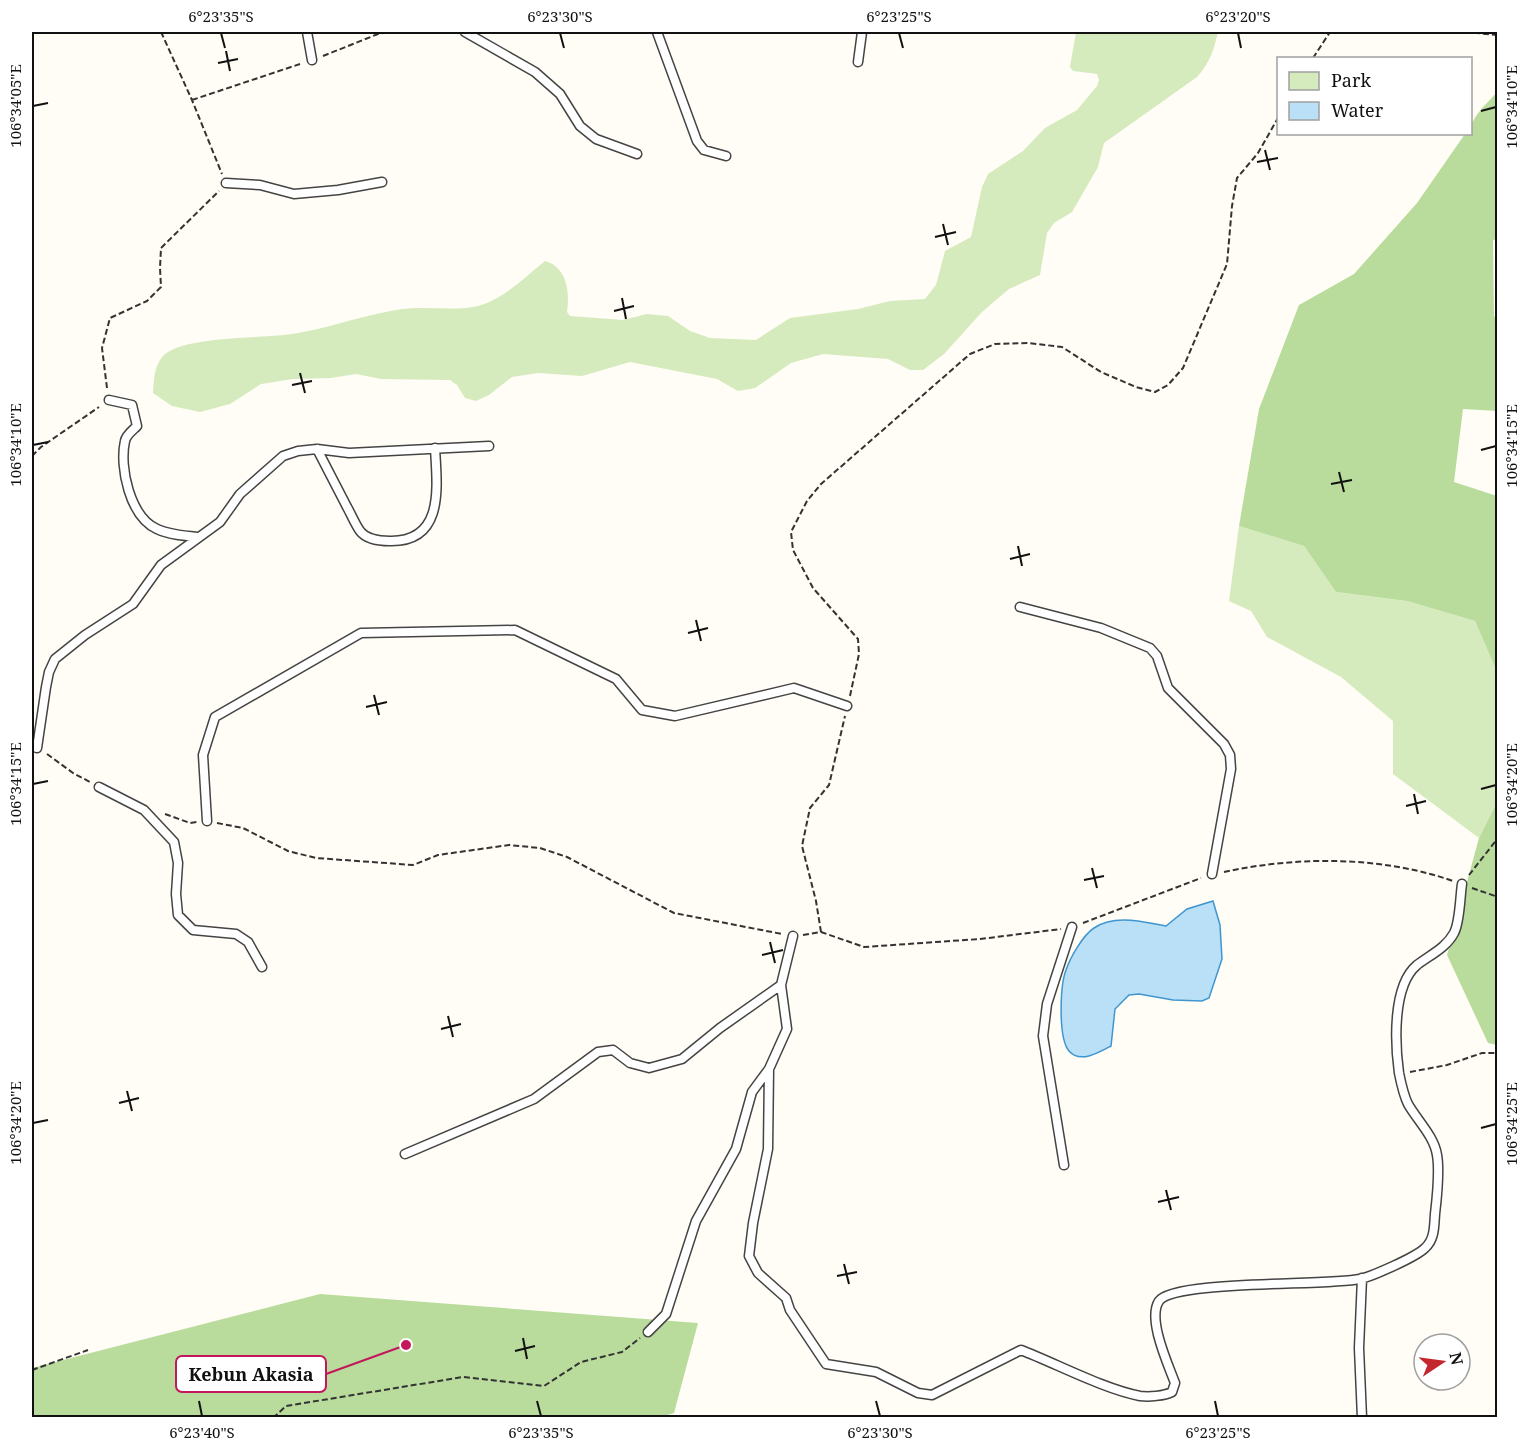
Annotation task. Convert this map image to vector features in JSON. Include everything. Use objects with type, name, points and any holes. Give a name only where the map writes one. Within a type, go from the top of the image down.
[{"type":"lane","points":[[308,32],[312,60]]},
{"type":"lane","points":[[465,32],[535,72],[560,94],[580,126],[596,140],[637,154]]},
{"type":"lane","points":[[657,32],[697,141],[704,150],[726,156]]},
{"type":"lane","points":[[858,62],[862,32]]},
{"type":"lane","points":[[226,183],[260,185],[294,194],[338,190],[382,182]]},
{"type":"lane","points":[[109,400],[132,405],[137,426],[125,438],[124,476],[138,511],[156,529],[199,537]]},
{"type":"lane","points":[[37,748],[45,687],[55,659],[85,635],[133,604],[161,565],[219,522],[240,494],[282,456],[317,449],[349,453],[489,446]]},
{"type":"lane","points":[[317,449],[362,533],[377,541],[399,541],[408,539],[424,528],[435,510],[437,498],[435,448]]},
{"type":"lane","points":[[1020,607],[1101,628],[1150,648],[1156,656],[1168,688],[1224,744],[1230,755],[1231,769],[1212,874]]},
{"type":"lane","points":[[207,821],[203,756],[215,717],[361,633],[514,630],[616,679],[642,710],[675,716],[794,688],[848,706]]},
{"type":"lane","points":[[99,787],[144,810],[174,842],[178,863],[176,894],[178,915],[193,930],[236,934],[248,942],[262,967]]},
{"type":"lane","points":[[769,1069],[768,1149],[753,1223],[749,1256],[758,1273],[786,1298],[790,1310],[826,1364],[876,1372],[918,1394],[932,1395],[1021,1350],[1110,1387],[1141,1396],[1168,1394],[1172,1392],[1175,1383],[1160,1343],[1155,1315],[1158,1301],[1166,1294],[1207,1287],[1332,1283],[1362,1278],[1417,1255],[1427,1247],[1433,1236],[1437,1198],[1437,1155],[1428,1134],[1407,1102],[1399,1074],[1397,1016],[1403,985],[1414,967],[1447,943],[1456,931],[1462,884]]},
{"type":"lane","points":[[1064,1166],[1043,1036],[1047,1004],[1072,927]]},
{"type":"lane","points":[[648,1332],[666,1314],[696,1221],[736,1149],[752,1092],[769,1069],[787,1029],[781,985],[793,936]]},
{"type":"lane","points":[[405,1154],[534,1100],[598,1052],[614,1050],[630,1064],[649,1068],[682,1059],[720,1028],[781,985]]},
{"type":"lane","points":[[1362,1278],[1359,1348],[1362,1418]]},
{"type":"path","points":[[32,456],[41,447],[109,400],[102,348],[110,318],[147,301],[161,288],[161,249],[226,183],[161,32]]},
{"type":"path","points":[[192,100],[312,60],[378,33],[389,32]]},
{"type":"path","points":[[1314,57],[1330,32]]},
{"type":"path","points":[[1465,32],[1497,35]]},
{"type":"path","points":[[821,932],[816,901],[802,846],[810,808],[829,785],[859,654],[858,639],[813,588],[793,550],[791,532],[807,501],[821,484],[970,354],[995,344],[1028,343],[1062,347],[1101,372],[1136,387],[1155,392],[1168,384],[1183,368],[1227,264],[1237,178],[1258,153],[1277,120]]},
{"type":"path","points":[[37,748],[73,774],[99,787]]},
{"type":"path","points":[[161,813],[190,823],[207,821],[243,828],[288,851],[316,858],[413,865],[438,855],[509,846],[540,848],[567,857],[674,912],[793,936],[821,932],[864,947],[980,939],[1072,927],[1212,874],[1251,866],[1286,863],[1360,862],[1426,872],[1497,897]]},
{"type":"path","points":[[1462,884],[1497,838]]},
{"type":"path","points":[[1399,1074],[1447,1065],[1482,1053],[1497,1053]]},
{"type":"path","points":[[273,1418],[286,1406],[463,1377],[544,1386],[581,1362],[622,1352],[648,1332]]},
{"type":"path","points":[[32,1370],[88,1350]]},
{"type":"green space","points":[[1076,32],[1218,32],[1211,56],[1197,77],[1104,143],[1098,167],[1072,212],[1054,223],[1047,233],[1040,275],[1009,289],[982,312],[944,354],[923,370],[910,370],[888,359],[823,354],[791,363],[755,388],[738,391],[717,379],[630,362],[582,376],[538,373],[512,377],[489,395],[476,401],[465,398],[457,385],[450,380],[381,379],[356,374],[261,384],[230,404],[200,412],[172,406],[153,393],[160,360],[168,352],[178,347],[224,339],[298,333],[405,309],[473,307],[503,295],[545,261],[552,264],[562,274],[568,296],[567,312],[570,316],[623,320],[647,314],[668,316],[690,331],[710,338],[756,340],[790,318],[858,309],[890,301],[925,299],[936,285],[945,251],[971,237],[982,187],[988,174],[1023,151],[1045,128],[1077,110],[1097,86],[1099,80],[1097,74],[1073,71],[1070,67]]},
{"type":"green space","points":[[1497,92],[1498,239],[1493,240],[1494,316],[1498,322],[1497,411],[1463,409],[1454,482],[1497,496],[1497,671],[1475,621],[1407,601],[1336,592],[1304,546],[1239,526],[1259,409],[1299,305],[1354,274],[1417,203],[1464,135],[1472,135],[1473,122]]},
{"type":"green space","points":[[1239,526],[1304,546],[1336,592],[1407,601],[1475,621],[1498,671],[1497,802],[1479,838],[1393,774],[1393,721],[1341,677],[1267,637],[1251,611],[1229,601]]},
{"type":"green space","points":[[1497,802],[1497,1045],[1488,1043],[1447,955],[1479,838]]},
{"type":"green space","points":[[320,1294],[698,1323],[674,1413],[661,1417],[32,1418],[32,1368]]},
{"type":"water","points":[[1213,901],[1220,925],[1222,959],[1209,998],[1202,1001],[1173,1000],[1139,994],[1129,995],[1115,1009],[1111,1046],[1084,1057],[1074,1055],[1069,1051],[1065,1044],[1062,1024],[1061,999],[1064,978],[1074,953],[1090,931],[1102,924],[1120,920],[1166,926],[1187,909]]},
{"type":"place","name":"Kebun Akasia","points":[[406,1345]]}]
